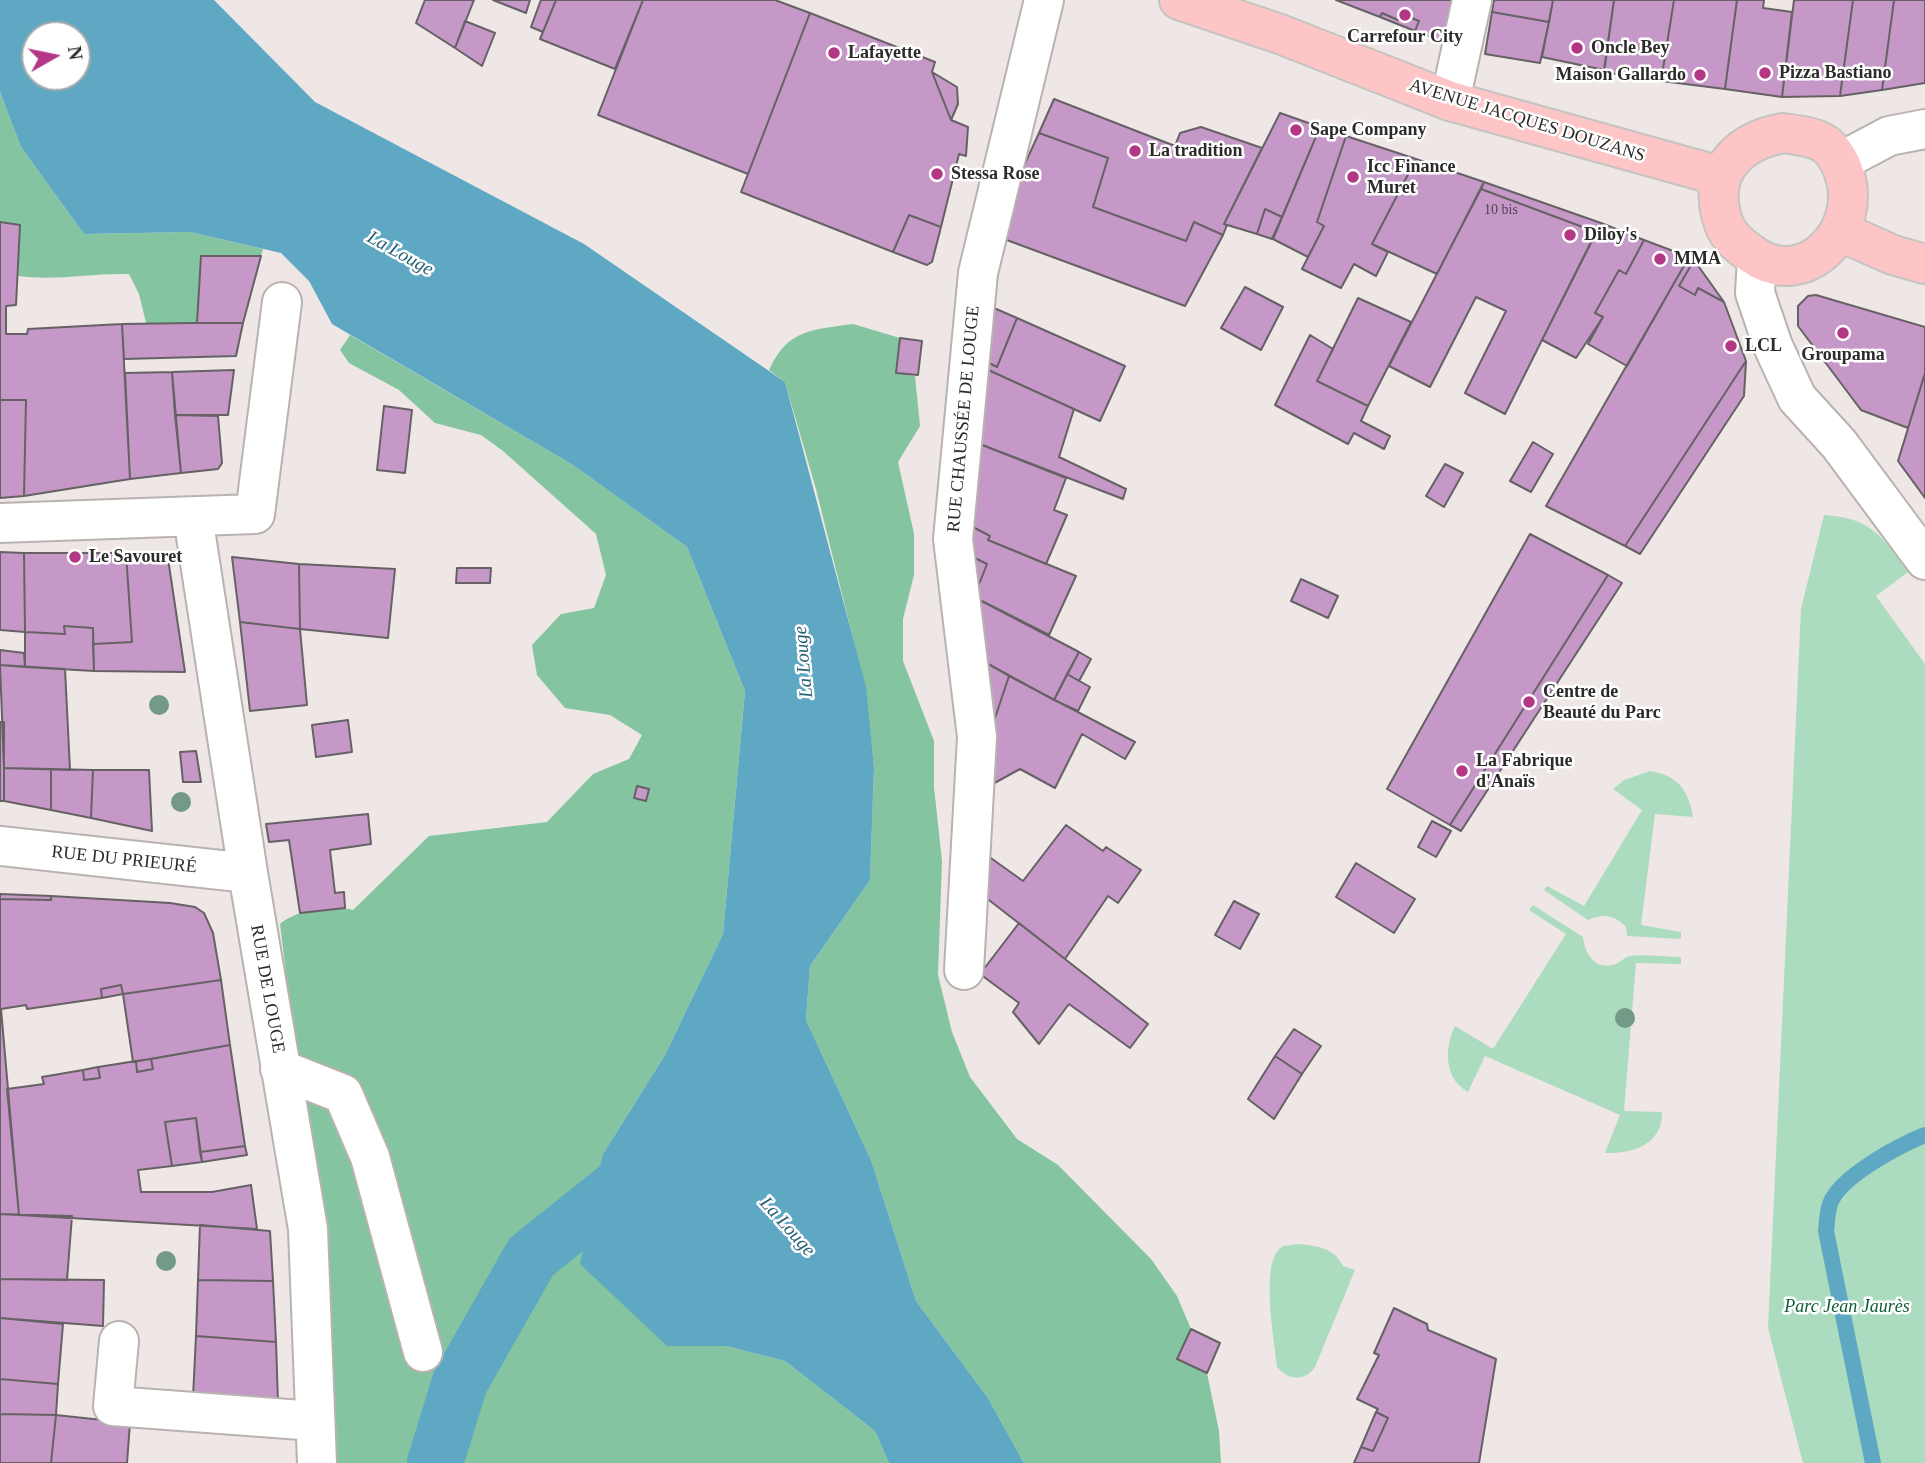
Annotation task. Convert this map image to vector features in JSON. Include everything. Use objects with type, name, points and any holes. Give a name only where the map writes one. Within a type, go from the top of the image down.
[{"type":"main road","name":"AVENUE JACQUES DOUZANS","points":[[1179,0],[1280,34],[1450,101],[1720,176]]},
{"type":"main road","points":[[1783,133],[1806,136],[1825,144],[1840,162],[1848,182],[1850,204],[1841,232],[1816,256],[1797,263],[1775,264],[1757,258],[1738,245],[1725,228],[1719,207],[1720,176],[1743,148],[1762,137],[1783,133]]},
{"type":"main road","points":[[1841,232],[1893,255],[1925,264]]},
{"type":"street","name":"RUE CHAUSSÉE DE LOUGE","points":[[964,970],[976,737],[953,539],[978,273],[1044,0]]},
{"type":"street","points":[[1450,101],[1472,0]]},
{"type":"street","points":[[1840,162],[1889,136],[1925,129]]},
{"type":"street","points":[[1757,258],[1755,293],[1773,346],[1797,398],[1839,444],[1925,560]]},
{"type":"street","points":[[0,523],[254,514],[282,302]]},
{"type":"street","name":"RUE DE LOUGE","points":[[193,517],[307,1229],[317,1463]]},
{"type":"street","name":"RUE DU PRIEURÉ","points":[[0,846],[248,873]]},
{"type":"street","points":[[280,1069],[343,1094],[370,1157],[423,1352]]},
{"type":"street","points":[[119,1341],[113,1405],[315,1421]]},
{"type":"green space","points":[[0,92],[21,147],[84,234],[190,232],[263,249],[261,256],[201,256],[197,323],[146,323],[139,294],[129,274],[46,278],[18,276],[20,225],[0,222]]},
{"type":"green space","points":[[853,324],[900,338],[896,373],[915,376],[920,426],[898,462],[914,534],[914,575],[903,619],[903,661],[934,741],[934,787],[942,861],[938,975],[952,1032],[970,1077],[1017,1139],[1058,1165],[1151,1259],[1177,1296],[1191,1329],[1178,1359],[1207,1373],[1219,1431],[1221,1463],[1024,1463],[988,1398],[916,1301],[871,1160],[806,1020],[810,966],[870,880],[874,768],[865,687],[816,489],[785,382],[769,370],[784,346],[802,334]]},
{"type":"green space","points":[[350,335],[573,465],[687,547],[745,691],[723,934],[665,1055],[603,1154],[667,1346],[726,1346],[785,1361],[875,1431],[889,1463],[333,1463],[317,1231],[280,924],[304,912],[335,908],[353,910],[429,836],[547,822],[593,774],[629,759],[642,735],[610,715],[565,708],[537,675],[532,645],[561,614],[594,608],[606,575],[596,534],[503,451],[481,435],[435,423],[399,390],[349,363],[340,350]]},
{"type":"green space","name":"Parc Jean Jaurès","points":[[1824,515],[1853,520],[1874,531],[1891,548],[1908,572],[1876,596],[1925,664],[1925,1463],[1803,1463],[1768,1328],[1801,609]]},
{"type":"green space","points":[[1650,771],[1668,776],[1680,786],[1688,799],[1693,817],[1655,814],[1641,925],[1681,932],[1681,939],[1627,936],[1626,927],[1618,920],[1599,916],[1588,920],[1544,890],[1547,886],[1584,906],[1642,810],[1613,789],[1624,780]]},
{"type":"green space","points":[[1533,905],[1583,937],[1592,960],[1602,965],[1616,964],[1630,956],[1681,957],[1681,964],[1636,963],[1624,1111],[1662,1112],[1657,1132],[1652,1139],[1636,1149],[1605,1153],[1620,1115],[1485,1056],[1468,1092],[1454,1079],[1450,1071],[1449,1044],[1455,1026],[1493,1049],[1566,934],[1529,910]]},
{"type":"green space","points":[[1298,1244],[1330,1251],[1343,1266],[1355,1270],[1315,1367],[1306,1375],[1296,1378],[1286,1375],[1277,1367],[1270,1284],[1275,1255],[1282,1247]]},
{"type":"water","name":"La Louge","points":[[0,0],[214,0],[315,102],[584,244],[785,382],[866,687],[874,768],[870,880],[810,966],[806,1020],[871,1160],[916,1301],[988,1398],[1024,1463],[889,1463],[875,1431],[785,1361],[726,1346],[667,1346],[580,1264],[603,1154],[665,1055],[723,934],[745,691],[687,547],[573,465],[332,324],[309,281],[281,253],[190,232],[84,234],[21,147],[0,92]]},
{"type":"building","points":[[425,0],[474,0],[455,48],[416,23]]},
{"type":"building","points":[[493,0],[530,0],[526,13]]},
{"type":"building","points":[[541,0],[556,0],[543,32],[531,27]]},
{"type":"building","points":[[556,0],[643,0],[615,69],[540,39]]},
{"type":"building","points":[[643,0],[775,0],[810,13],[748,174],[598,115]]},
{"type":"building","points":[[1336,0],[1452,0],[1444,42],[1415,31],[1419,21],[1407,16],[1398,20],[1382,13],[1380,17]]},
{"type":"building","points":[[1494,0],[1553,0],[1549,22],[1492,12]]},
{"type":"building","points":[[1553,0],[1614,0],[1604,70],[1542,57]]},
{"type":"building","points":[[1614,0],[1674,0],[1661,81],[1604,72]]},
{"type":"building","points":[[1674,0],[1737,0],[1725,89],[1661,81]]},
{"type":"building","points":[[1737,0],[1764,0],[1763,8],[1792,12],[1782,97],[1725,89]]},
{"type":"building","points":[[1794,0],[1853,0],[1840,96],[1782,97]]},
{"type":"building","points":[[1853,0],[1894,0],[1882,90],[1840,96]]},
{"type":"building","points":[[1894,0],[1925,0],[1925,83],[1882,90]]},
{"type":"building","points":[[1492,12],[1549,22],[1540,63],[1485,54]]},
{"type":"building","points":[[810,13],[935,62],[932,72],[951,120],[968,127],[966,156],[959,154],[941,227],[909,215],[893,252],[741,192]]},
{"type":"building","points":[[1382,13],[1398,20],[1407,16],[1419,21],[1415,31],[1380,17]]},
{"type":"building","points":[[465,21],[495,33],[482,66],[455,48]]},
{"type":"building","points":[[932,72],[957,87],[958,104],[951,120]]},
{"type":"building","points":[[1054,99],[1175,146],[1180,133],[1201,127],[1262,148],[1224,224],[1227,225],[1223,235],[1194,222],[1186,241],[1093,207],[1108,158],[1039,133]]},
{"type":"building","points":[[1280,113],[1320,127],[1282,217],[1265,209],[1257,234],[1224,224]]},
{"type":"building","points":[[1320,127],[1346,136],[1317,222],[1324,226],[1308,257],[1273,239]]},
{"type":"building","points":[[1039,133],[1108,158],[1093,207],[1186,241],[1194,222],[1223,235],[1185,306],[1004,239],[1023,168]]},
{"type":"building","points":[[1346,136],[1416,159],[1372,244],[1388,252],[1376,276],[1354,264],[1341,288],[1302,269],[1324,226],[1317,222]]},
{"type":"building","points":[[1416,159],[1484,182],[1437,274],[1372,244]]},
{"type":"building","points":[[1484,182],[1601,223],[1596,232],[1481,189]]},
{"type":"building","points":[[1481,189],[1596,232],[1505,414],[1465,393],[1506,311],[1476,297],[1430,387],[1389,366]]},
{"type":"building","points":[[1265,209],[1282,217],[1272,239],[1257,234]]},
{"type":"building","points":[[909,215],[941,227],[932,262],[927,265],[893,252]]},
{"type":"building","points":[[0,222],[20,225],[16,305],[6,306],[6,334],[27,334],[28,329],[122,324],[130,479],[24,496],[26,400],[0,400]]},
{"type":"building","points":[[1601,223],[1644,240],[1626,274],[1619,270],[1595,313],[1603,317],[1576,358],[1542,340]]},
{"type":"building","points":[[1644,240],[1689,257],[1627,366],[1588,344],[1603,317],[1595,313],[1619,270],[1626,274]]},
{"type":"building","points":[[201,256],[261,256],[243,323],[197,323]]},
{"type":"building","points":[[1689,257],[1694,260],[1679,286],[1695,295],[1698,288],[1724,302],[1746,361],[1625,546],[1546,506]]},
{"type":"building","points":[[1694,260],[1724,302],[1698,288],[1695,295],[1679,286]]},
{"type":"building","points":[[1245,287],[1283,307],[1261,350],[1221,328]]},
{"type":"building","points":[[1816,295],[1925,327],[1925,373],[1908,428],[1861,410],[1798,326],[1798,306],[1808,296]]},
{"type":"building","points":[[1358,298],[1411,322],[1368,406],[1317,381]]},
{"type":"building","points":[[987,305],[1017,318],[997,367],[975,356]]},
{"type":"building","points":[[1017,318],[1125,366],[1100,421],[973,363],[975,356],[997,367]]},
{"type":"building","points":[[243,323],[236,356],[124,359],[122,324]]},
{"type":"building","points":[[1310,335],[1333,349],[1317,381],[1368,406],[1361,421],[1390,436],[1384,449],[1354,433],[1348,444],[1275,405]]},
{"type":"building","points":[[900,338],[922,341],[918,375],[896,373]]},
{"type":"building","points":[[1746,361],[1744,396],[1640,554],[1625,546]]},
{"type":"building","points":[[973,363],[1074,409],[1059,457],[1126,489],[1123,499],[972,441]]},
{"type":"building","points":[[234,370],[228,415],[175,415],[172,372]]},
{"type":"building","points":[[172,372],[181,473],[130,479],[125,373]]},
{"type":"building","points":[[1925,373],[1925,498],[1898,461]]},
{"type":"building","points":[[0,400],[26,400],[24,496],[0,498]]},
{"type":"building","points":[[384,406],[412,410],[405,473],[377,470]]},
{"type":"building","points":[[175,415],[218,416],[222,463],[218,469],[181,473]]},
{"type":"building","points":[[972,441],[1066,478],[1054,510],[1067,515],[1046,564],[988,540],[990,536],[973,527]]},
{"type":"building","points":[[1533,442],[1553,454],[1531,492],[1510,481]]},
{"type":"building","points":[[1445,464],[1463,473],[1444,507],[1426,496]]},
{"type":"building","points":[[973,527],[990,536],[988,540],[1076,576],[1049,635],[974,597],[987,564],[973,557]]},
{"type":"building","points":[[1530,534],[1608,575],[1450,825],[1387,789]]},
{"type":"building","points":[[0,552],[24,553],[25,632],[0,630]]},
{"type":"building","points":[[167,552],[185,672],[94,671],[93,644],[132,642],[126,553]]},
{"type":"building","points":[[24,553],[126,553],[132,642],[93,644],[93,628],[64,626],[65,634],[25,632]]},
{"type":"building","points":[[232,557],[299,564],[300,629],[240,622]]},
{"type":"building","points":[[973,557],[987,564],[974,597]]},
{"type":"building","points":[[299,564],[395,569],[388,638],[300,629]]},
{"type":"building","points":[[457,568],[491,568],[490,583],[456,583]]},
{"type":"building","points":[[1608,575],[1622,583],[1461,831],[1450,825]]},
{"type":"building","points":[[1301,579],[1338,596],[1328,618],[1291,601]]},
{"type":"building","points":[[972,596],[1079,652],[1054,700],[981,660]]},
{"type":"building","points":[[240,622],[300,629],[307,705],[250,711]]},
{"type":"building","points":[[64,626],[93,628],[94,671],[25,667],[25,632],[65,634]]},
{"type":"building","points":[[0,650],[24,653],[25,667],[0,665]]},
{"type":"building","points":[[1079,652],[1091,659],[1079,681],[1067,674]]},
{"type":"building","points":[[981,660],[1009,676],[988,739]]},
{"type":"building","points":[[0,665],[65,669],[70,770],[4,768]]},
{"type":"building","points":[[1067,674],[1090,687],[1078,711],[1054,700]]},
{"type":"building","points":[[1009,676],[1135,742],[1125,759],[1082,734],[1055,788],[1020,769],[989,786],[988,739]]},
{"type":"building","points":[[348,720],[352,752],[316,757],[312,725]]},
{"type":"building","points":[[0,722],[4,722],[4,801],[0,801]]},
{"type":"building","points":[[196,751],[201,782],[183,782],[180,752]]},
{"type":"building","points":[[4,768],[51,769],[51,810],[4,801]]},
{"type":"building","points":[[51,769],[93,770],[91,818],[51,810]]},
{"type":"building","points":[[93,770],[149,770],[152,831],[91,818]]},
{"type":"building","points":[[637,786],[649,789],[646,801],[634,798]]},
{"type":"building","points":[[368,814],[371,844],[330,850],[335,893],[344,892],[345,908],[300,913],[289,840],[269,842],[266,824]]},
{"type":"building","points":[[1432,821],[1451,831],[1436,857],[1418,847]]},
{"type":"building","points":[[1066,825],[1103,851],[1106,847],[1141,870],[1118,903],[1108,896],[1065,959],[985,897],[988,856],[1023,881]]},
{"type":"building","points":[[1356,863],[1415,899],[1394,933],[1336,897]]},
{"type":"building","points":[[0,894],[51,896],[51,900],[0,899]]},
{"type":"building","points":[[51,896],[195,907],[204,913],[213,933],[221,980],[123,994],[121,985],[101,989],[102,998],[27,1009],[26,1005],[1,1009],[19,1215],[0,1214],[0,899],[51,900]]},
{"type":"building","points":[[1234,901],[1259,914],[1240,949],[1215,935]]},
{"type":"building","points":[[1019,923],[1148,1024],[1130,1048],[1069,1004],[1039,1044],[1013,1012],[1019,1003],[980,974]]},
{"type":"building","points":[[221,980],[230,1045],[133,1062],[123,994]]},
{"type":"building","points":[[121,985],[123,994],[102,998],[101,989]]},
{"type":"building","points":[[1294,1029],[1321,1046],[1302,1074],[1275,1056]]},
{"type":"building","points":[[230,1045],[245,1146],[200,1152],[196,1118],[165,1122],[172,1166],[138,1170],[141,1192],[212,1192],[251,1185],[257,1229],[19,1215],[7,1089],[44,1084],[42,1077],[83,1070],[84,1080],[100,1078],[98,1067],[136,1061],[137,1072],[153,1069],[151,1059]]},
{"type":"building","points":[[1275,1056],[1302,1074],[1274,1119],[1248,1099]]},
{"type":"building","points":[[151,1059],[153,1069],[137,1072],[136,1061]]},
{"type":"building","points":[[98,1067],[100,1078],[84,1080],[83,1070]]},
{"type":"building","points":[[196,1118],[202,1162],[172,1166],[165,1122]]},
{"type":"building","points":[[245,1146],[247,1155],[202,1162],[200,1152]]},
{"type":"building","points":[[0,1214],[72,1216],[67,1280],[0,1279]]},
{"type":"building","points":[[200,1225],[270,1231],[273,1281],[198,1280]]},
{"type":"building","points":[[0,1279],[104,1280],[103,1326],[0,1318]]},
{"type":"building","points":[[198,1280],[273,1281],[276,1342],[196,1336]]},
{"type":"building","points":[[1394,1308],[1427,1324],[1428,1330],[1496,1359],[1479,1463],[1354,1463],[1361,1447],[1373,1451],[1388,1418],[1376,1412],[1378,1409],[1357,1399],[1379,1355],[1374,1353]]},
{"type":"building","points":[[0,1318],[63,1324],[58,1384],[0,1379]]},
{"type":"building","points":[[1191,1329],[1220,1343],[1207,1373],[1177,1359]]},
{"type":"building","points":[[196,1336],[276,1342],[278,1402],[193,1397]]},
{"type":"building","points":[[0,1379],[58,1384],[56,1415],[0,1414]]},
{"type":"building","points":[[1376,1412],[1388,1418],[1373,1451],[1361,1447]]},
{"type":"building","points":[[0,1414],[56,1415],[51,1463],[0,1463]]},
{"type":"building","points":[[56,1415],[130,1423],[127,1463],[51,1463]]},
{"type":"waterway","points":[[1873,1463],[1826,1231],[1828,1214],[1836,1194],[1857,1173],[1886,1154],[1925,1135]]},
{"type":"waterway","points":[[435,1463],[460,1382],[531,1257],[651,1161]]},
{"type":"place","name":"Carrefour City","points":[[1405,15]]},
{"type":"place","name":"Oncle Bey","points":[[1577,48]]},
{"type":"place","name":"Lafayette","points":[[834,53]]},
{"type":"place","name":"Pizza Bastiano","points":[[1765,73]]},
{"type":"place","name":"Maison Gallardo","points":[[1700,75]]},
{"type":"place","name":"Sape Company","points":[[1296,130]]},
{"type":"place","name":"La tradition","points":[[1135,151]]},
{"type":"place","name":"Stessa Rose","points":[[937,174]]},
{"type":"place","name":"Icc Finance Muret","points":[[1353,177]]},
{"type":"place","name":"Diloy's","points":[[1570,235]]},
{"type":"place","name":"MMA","points":[[1660,259]]},
{"type":"place","name":"Groupama","points":[[1843,333]]},
{"type":"place","name":"LCL","points":[[1731,346]]},
{"type":"place","name":"Le Savouret","points":[[75,557]]},
{"type":"place","name":"Centre de Beauté du Parc","points":[[1529,702]]},
{"type":"place","name":"La Fabrique d'Anaïs","points":[[1462,771]]}]
